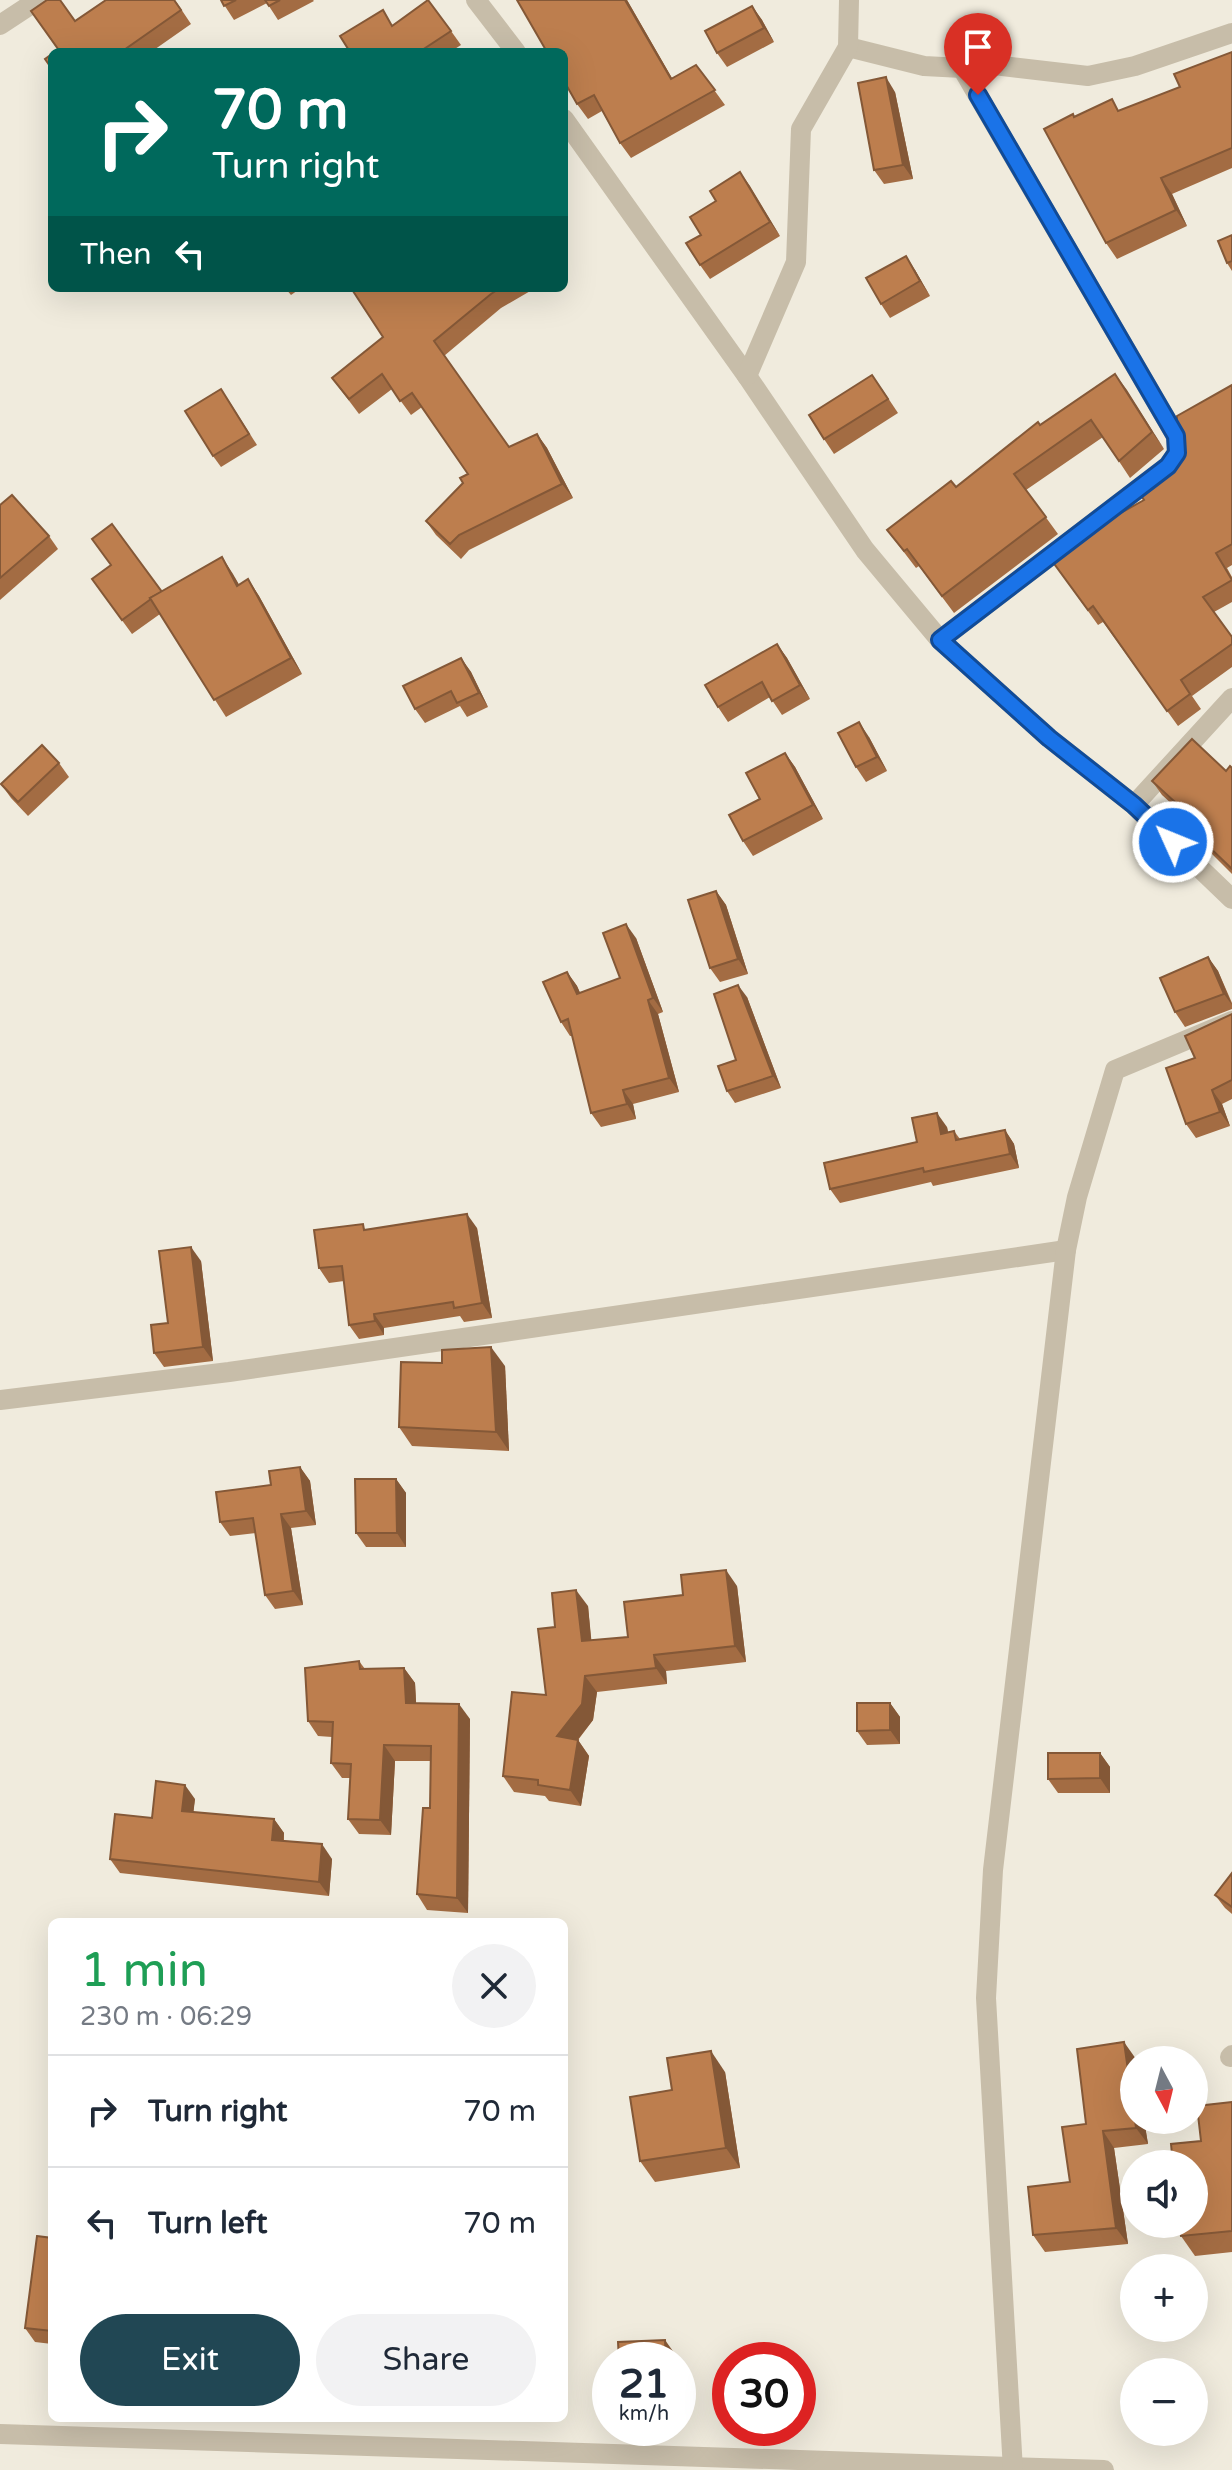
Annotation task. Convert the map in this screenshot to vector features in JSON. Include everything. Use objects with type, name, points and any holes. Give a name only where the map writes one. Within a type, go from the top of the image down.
[{"type":"street","points":[[0,25],[38,0]]},
{"type":"street","points":[[476,0],[513,48]]},
{"type":"street","points":[[747,376],[796,262],[801,129],[848,47],[849,0]]},
{"type":"street","points":[[848,47],[924,66],[962,68],[994,65],[1088,76],[1135,66],[1232,33]]},
{"type":"street","points":[[940,640],[1168,466],[1177,453],[1176,436],[962,68]]},
{"type":"street","points":[[568,125],[747,376],[865,550],[940,640],[1049,738],[1134,805],[1232,899]]},
{"type":"street","points":[[1134,805],[1232,698]]},
{"type":"street","points":[[1013,2468],[986,1998],[993,1870],[1066,1250],[1081,1183],[1115,1070],[1232,1021]]},
{"type":"street","points":[[0,1400],[229,1372],[1066,1250]]},
{"type":"street","points":[[0,2434],[1104,2470]]},
{"type":"building","points":[[47,0],[60,0],[75,21],[106,0],[174,0],[181,10],[127,48],[57,48],[31,11]]},
{"type":"building","points":[[221,0],[236,0],[224,6]]},
{"type":"building","points":[[265,0],[280,0],[269,6]]},
{"type":"building","points":[[428,0],[451,31],[425,48],[348,48],[340,36],[383,10],[392,26]]},
{"type":"building","points":[[517,0],[625,0],[671,79],[696,65],[715,90],[620,143],[594,95],[577,104],[568,88],[568,48],[545,48]]},
{"type":"building","points":[[752,6],[764,28],[717,53],[705,31]]},
{"type":"building","points":[[1232,52],[1232,148],[1161,178],[1176,210],[1106,243],[1044,129],[1112,99],[1118,111],[1180,87],[1174,74]]},
{"type":"building","points":[[886,77],[903,165],[874,170],[858,83]]},
{"type":"building","points":[[740,172],[770,222],[700,265],[686,243],[701,235],[690,217],[716,201],[710,191]]},
{"type":"building","points":[[1232,235],[1232,261],[1227,263],[1218,241]]},
{"type":"building","points":[[906,256],[920,281],[881,304],[866,278]]},
{"type":"building","points":[[354,292],[494,292],[434,341],[509,447],[537,434],[562,484],[459,535],[450,544],[426,521],[463,483],[460,478],[468,474],[412,393],[400,401],[382,374],[349,399],[332,378],[383,337]]},
{"type":"building","points":[[1115,374],[1152,432],[1119,461],[1091,420],[1014,474],[1046,517],[942,596],[907,549],[904,551],[887,530],[951,481],[956,487],[1038,422],[1040,425]]},
{"type":"building","points":[[872,375],[888,399],[824,439],[809,415]]},
{"type":"building","points":[[1232,385],[1232,544],[1216,553],[1232,580],[1203,597],[1232,637],[1232,644],[1181,680],[1190,694],[1167,711],[1093,606],[1088,610],[1047,554],[1144,500],[1134,485],[1166,461],[1177,445],[1177,416]]},
{"type":"building","points":[[221,389],[249,434],[213,456],[185,411]]},
{"type":"building","points":[[12,495],[49,536],[0,578],[0,505]]},
{"type":"building","points":[[112,524],[162,592],[122,620],[92,579],[111,565],[92,539]]},
{"type":"building","points":[[222,557],[237,586],[248,579],[291,658],[214,700],[150,598]]},
{"type":"building","points":[[777,644],[800,685],[772,701],[762,682],[718,707],[705,685]]},
{"type":"building","points":[[461,658],[479,693],[457,703],[451,691],[415,709],[403,686]]},
{"type":"building","points":[[859,722],[877,757],[856,767],[838,733]]},
{"type":"building","points":[[1192,739],[1226,771],[1230,766],[1232,768],[1232,869],[1180,819],[1186,812],[1152,781]]},
{"type":"building","points":[[42,745],[59,763],[18,802],[1,784]]},
{"type":"building","points":[[785,753],[813,805],[743,841],[729,815],[760,799],[746,773]]},
{"type":"building","points":[[716,891],[738,959],[710,968],[688,900]]},
{"type":"building","points":[[626,924],[653,998],[648,1000],[669,1078],[623,1090],[627,1104],[591,1113],[568,1019],[561,1022],[543,982],[567,972],[577,994],[620,978],[603,933]]},
{"type":"building","points":[[1208,957],[1224,994],[1175,1012],[1160,978]]},
{"type":"building","points":[[738,985],[773,1076],[727,1091],[718,1066],[736,1060],[714,994]]},
{"type":"building","points":[[1232,1014],[1232,1080],[1212,1090],[1220,1112],[1186,1124],[1166,1068],[1195,1058],[1185,1036]]},
{"type":"building","points":[[937,1113],[941,1134],[954,1131],[956,1140],[1005,1130],[1010,1154],[924,1172],[923,1168],[830,1189],[824,1163],[917,1142],[912,1118]]},
{"type":"building","points":[[467,1214],[482,1303],[454,1308],[453,1302],[374,1314],[375,1321],[349,1325],[342,1266],[319,1268],[314,1230],[363,1224],[364,1230]]},
{"type":"building","points":[[191,1247],[203,1347],[154,1353],[151,1325],[168,1323],[159,1251]]},
{"type":"building","points":[[491,1347],[496,1432],[399,1427],[401,1362],[442,1363],[442,1350]]},
{"type":"building","points":[[300,1467],[306,1511],[281,1514],[293,1591],[265,1595],[253,1518],[220,1522],[216,1492],[271,1485],[269,1471]]},
{"type":"building","points":[[355,1479],[396,1479],[397,1533],[356,1533]]},
{"type":"building","points":[[726,1570],[735,1646],[654,1655],[656,1668],[585,1676],[582,1704],[557,1736],[578,1740],[570,1790],[538,1785],[538,1780],[503,1776],[512,1692],[546,1695],[538,1629],[555,1627],[552,1593],[576,1590],[582,1641],[628,1637],[624,1602],[683,1595],[681,1575]]},
{"type":"building","points":[[359,1661],[360,1669],[404,1668],[406,1703],[459,1704],[457,1898],[417,1894],[423,1808],[430,1808],[431,1746],[384,1745],[380,1820],[348,1819],[351,1764],[331,1763],[333,1722],[308,1721],[305,1668]]},
{"type":"building","points":[[857,1703],[890,1703],[890,1730],[857,1731]]},
{"type":"building","points":[[1048,1753],[1100,1753],[1100,1778],[1048,1779]]},
{"type":"building","points":[[156,1781],[185,1785],[182,1811],[274,1819],[272,1840],[322,1844],[319,1882],[110,1859],[115,1814],[152,1818]]},
{"type":"building","points":[[1232,1873],[1232,1907],[1215,1895]]},
{"type":"building","points":[[1124,2042],[1125,2046],[1120,2046],[1120,2129],[1103,2131],[1116,2228],[1033,2235],[1028,2187],[1070,2182],[1062,2127],[1086,2124],[1077,2049]]},
{"type":"building","points":[[711,2051],[726,2148],[640,2161],[630,2097],[672,2090],[667,2058]]},
{"type":"building","points":[[1232,2102],[1232,2231],[1208,2233],[1208,2150],[1172,2150],[1171,2144],[1201,2141],[1200,2134],[1208,2134],[1208,2105]]},
{"type":"building","points":[[37,2236],[48,2237],[48,2331],[25,2328]]},
{"type":"building","points":[[665,2340],[665,2342],[618,2342]]},
{"type":"route","points":[[978,95],[1042,200],[1176,436],[1177,453],[1168,466],[940,640],[990,687],[1134,805],[1173,842]]}]
